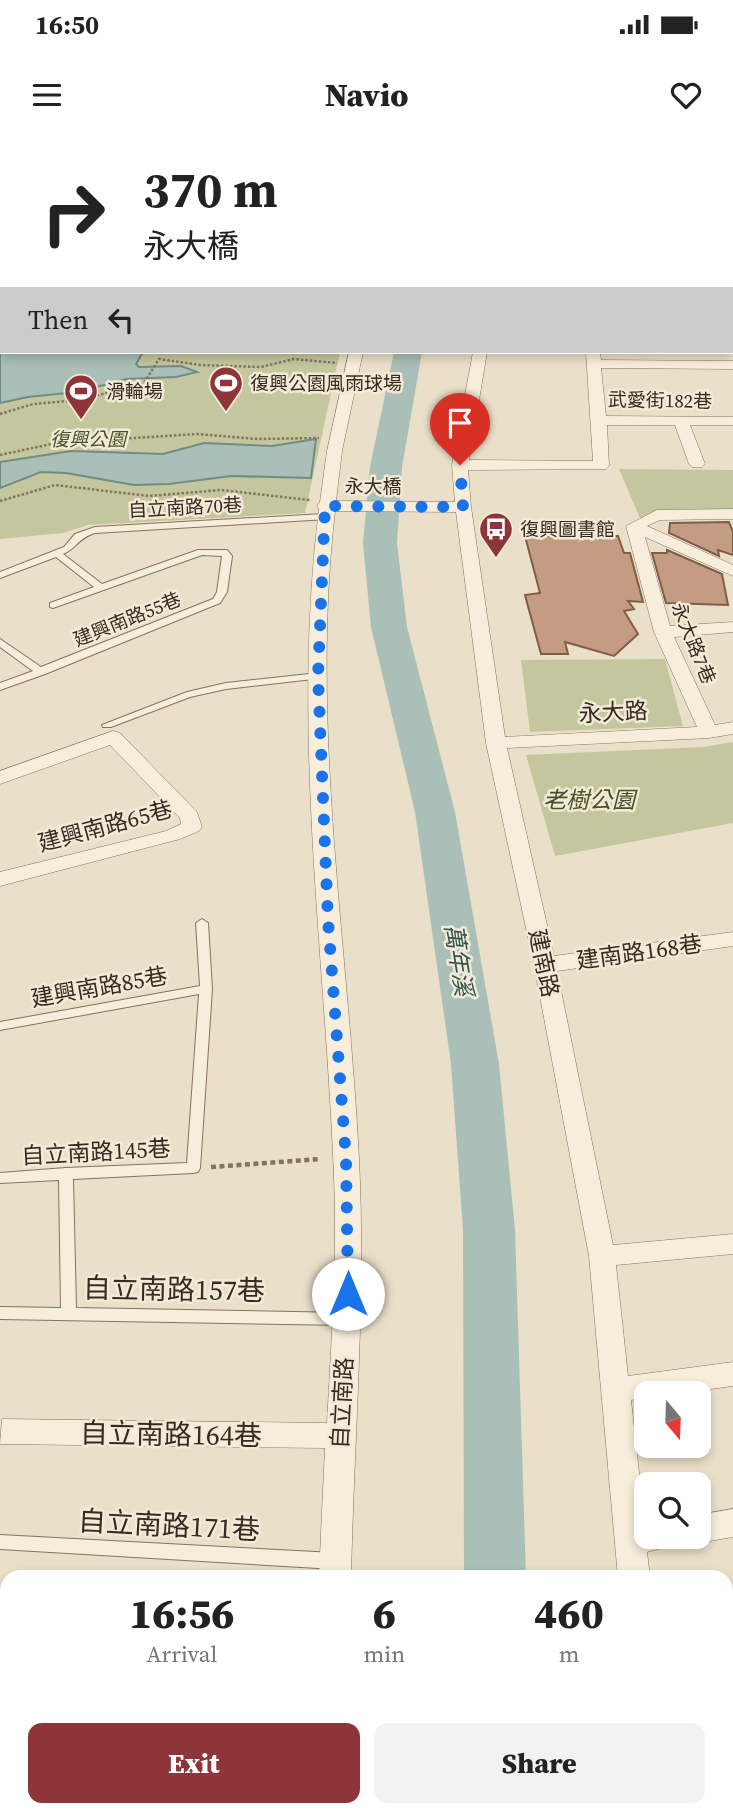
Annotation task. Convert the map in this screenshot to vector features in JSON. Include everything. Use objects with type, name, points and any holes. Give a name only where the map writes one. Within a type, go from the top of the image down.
[{"type":"street","name":"自立南路","points":[[336,1569],[340,1436],[348,1319],[346,1158],[328,920],[318,676],[330,440],[355,354]]},
{"type":"street","name":"建南路","points":[[480,354],[460,465],[463,507],[496,743],[545,965],[602,1256],[616,1390],[634,1482]]},
{"type":"street","points":[[594,358],[733,365]]},
{"type":"street","name":"武愛街182巷","points":[[594,358],[599,420],[733,421]]},
{"type":"street","points":[[460,465],[601,466],[599,420]]},
{"type":"street","points":[[681,421],[697,464]]},
{"type":"street","name":"永大橋","points":[[328,503],[463,507]]},
{"type":"street","points":[[634,526],[657,515],[733,514]]},
{"type":"street","points":[[634,526],[732,572]]},
{"type":"street","name":"永大路7巷","points":[[634,526],[663,632],[709,732]]},
{"type":"street","points":[[663,632],[733,627]]},
{"type":"street","name":"永大路","points":[[496,743],[709,732],[733,728]]},
{"type":"street","name":"建興南路65巷","points":[[0,778],[113,737],[190,816],[192,827],[173,835],[0,879]]},
{"type":"street","name":"建南路168巷","points":[[545,965],[731,943]]},
{"type":"street","points":[[602,1256],[733,1244]]},
{"type":"street","points":[[616,1390],[733,1374]]},
{"type":"street","name":"自立南路164巷","points":[[2,1432],[340,1436]]},
{"type":"street","points":[[711,1527],[733,1523]]},
{"type":"street","name":"建南路","points":[[636,1570],[642,1549]]},
{"type":"lane","name":"自立南路70巷","points":[[0,575],[58,554],[67,549],[81,534],[95,530],[328,503]]},
{"type":"lane","name":"自立南路70巷","points":[[52,605],[201,552],[224,552]]},
{"type":"lane","name":"建興南路55巷","points":[[0,687],[217,601],[222,592],[226,563],[224,552]]},
{"type":"lane","points":[[58,554],[100,586]]},
{"type":"lane","points":[[0,642],[41,672]]},
{"type":"lane","points":[[107,725],[187,695],[213,689],[318,676]]},
{"type":"lane","points":[[193,1168],[206,989],[202,923]]},
{"type":"lane","name":"建興南路85巷","points":[[0,1027],[206,989]]},
{"type":"lane","name":"自立南路145巷","points":[[0,1178],[193,1168]]},
{"type":"lane","points":[[66,1173],[69,1314]]},
{"type":"lane","name":"自立南路157巷","points":[[0,1313],[348,1319]]},
{"type":"lane","name":"自立南路171巷","points":[[0,1542],[336,1569]]},
{"type":"path","points":[[0,414],[33,404],[69,401],[144,383],[160,354]]},
{"type":"path","points":[[159,359],[200,365],[261,367],[294,359],[346,364]]},
{"type":"path","points":[[69,401],[73,406]]},
{"type":"path","points":[[0,455],[56,443],[197,434],[257,439],[330,440]]},
{"type":"path","points":[[0,500],[55,485],[149,496],[221,490],[328,503]]},
{"type":"path","points":[[193,1168],[346,1158]]},
{"type":"green space","name":"復興公園","points":[[0,354],[340,354],[305,513],[88,525],[63,533],[0,539]]},
{"type":"green space","points":[[619,469],[733,470],[733,515],[640,518]]},
{"type":"green space","points":[[665,659],[683,726],[530,732],[521,660]]},
{"type":"green space","name":"老樹公園","points":[[733,742],[733,823],[555,856],[526,755],[703,747]]},
{"type":"water","points":[[0,354],[142,354],[136,364],[139,367],[181,366],[197,372],[176,377],[127,379],[77,392],[0,403]]},
{"type":"water","points":[[316,439],[311,478],[231,476],[169,484],[134,485],[66,473],[41,472],[0,488],[0,462],[71,451],[163,454],[204,443],[272,446]]},
{"type":"building","points":[[729,522],[733,532],[733,555],[718,550],[719,556],[669,533],[670,523]]},
{"type":"building","points":[[525,536],[618,536],[624,553],[630,553],[643,602],[628,601],[634,609],[624,611],[638,634],[614,656],[565,642],[568,654],[541,654],[525,595],[540,593]]},
{"type":"building","points":[[667,550],[722,574],[728,605],[666,603],[652,553],[667,553]]},
{"type":"waterway","name":"萬年溪","points":[[408,354],[386,467],[380,543],[389,627],[435,812],[475,1064],[489,1230],[495,1570]]},
{"type":"place","name":"復興公園風雨球場","points":[[226,413]]},
{"type":"place","name":"滑輪場","points":[[81,421]]},
{"type":"place","name":"復興圖書館","points":[[496,559]]},
{"type":"route","points":[[348,1294],[346,1158],[328,920],[318,676],[325,506],[463,507],[460,465]]}]
